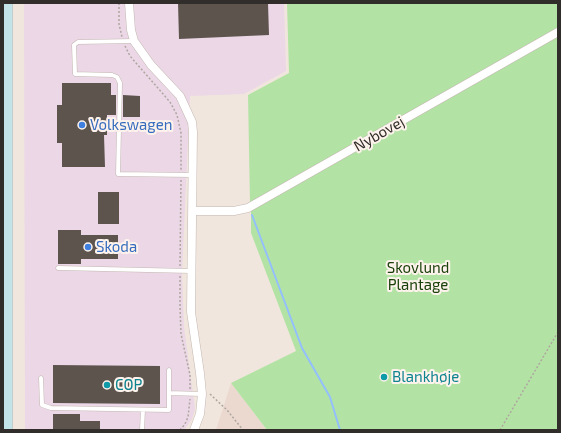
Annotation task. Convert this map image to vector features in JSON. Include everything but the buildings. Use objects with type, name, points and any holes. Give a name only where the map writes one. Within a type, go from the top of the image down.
[{"type":"main road","points":[[7,3],[7,430]]},
{"type":"street","points":[[129,3],[131,30],[134,41],[175,89],[184,103],[192,122],[191,312],[202,392],[200,414],[194,430]]},
{"type":"street","name":"Nybovej","points":[[192,211],[234,211],[248,208],[558,32]]},
{"type":"lane","points":[[134,41],[78,42],[74,45],[75,74],[112,75],[117,77],[120,83],[118,174],[192,175]]},
{"type":"lane","points":[[58,268],[191,271]]},
{"type":"lane","points":[[41,378],[42,406],[51,408],[169,410],[168,370]]},
{"type":"lane","points":[[169,393],[190,394],[202,392]]},
{"type":"lane","points":[[142,430],[143,410]]},
{"type":"path","points":[[118,3],[119,24],[123,40],[130,56],[170,102],[177,115],[181,133],[180,307],[181,334],[190,375],[190,410],[188,418],[180,430]]},
{"type":"path","points":[[500,430],[558,332]]},
{"type":"path","points":[[202,392],[208,392],[227,410],[243,430]]},
{"type":"shaded area","points":[[24,3],[284,3],[286,71],[244,94],[190,96],[182,273],[184,327],[195,409],[192,419],[184,430],[25,430]]},
{"type":"shaded area","points":[[231,383],[267,430],[216,430]]},
{"type":"green space","points":[[287,3],[558,3],[558,27],[442,96],[250,204],[248,95],[289,73]]},
{"type":"green space","name":"Skovlund Plantage","points":[[558,34],[558,430],[267,430],[231,383],[296,351],[251,233],[251,210]]},
{"type":"waterway","points":[[252,215],[302,348],[330,397],[340,430]]},
{"type":"place","name":"Volkswagen","points":[[82,125]]},
{"type":"place","name":"Skoda","points":[[88,247]]},
{"type":"place","name":"Blankhøje","points":[[384,377]]},
{"type":"place","name":"COP","points":[[107,385]]}]
